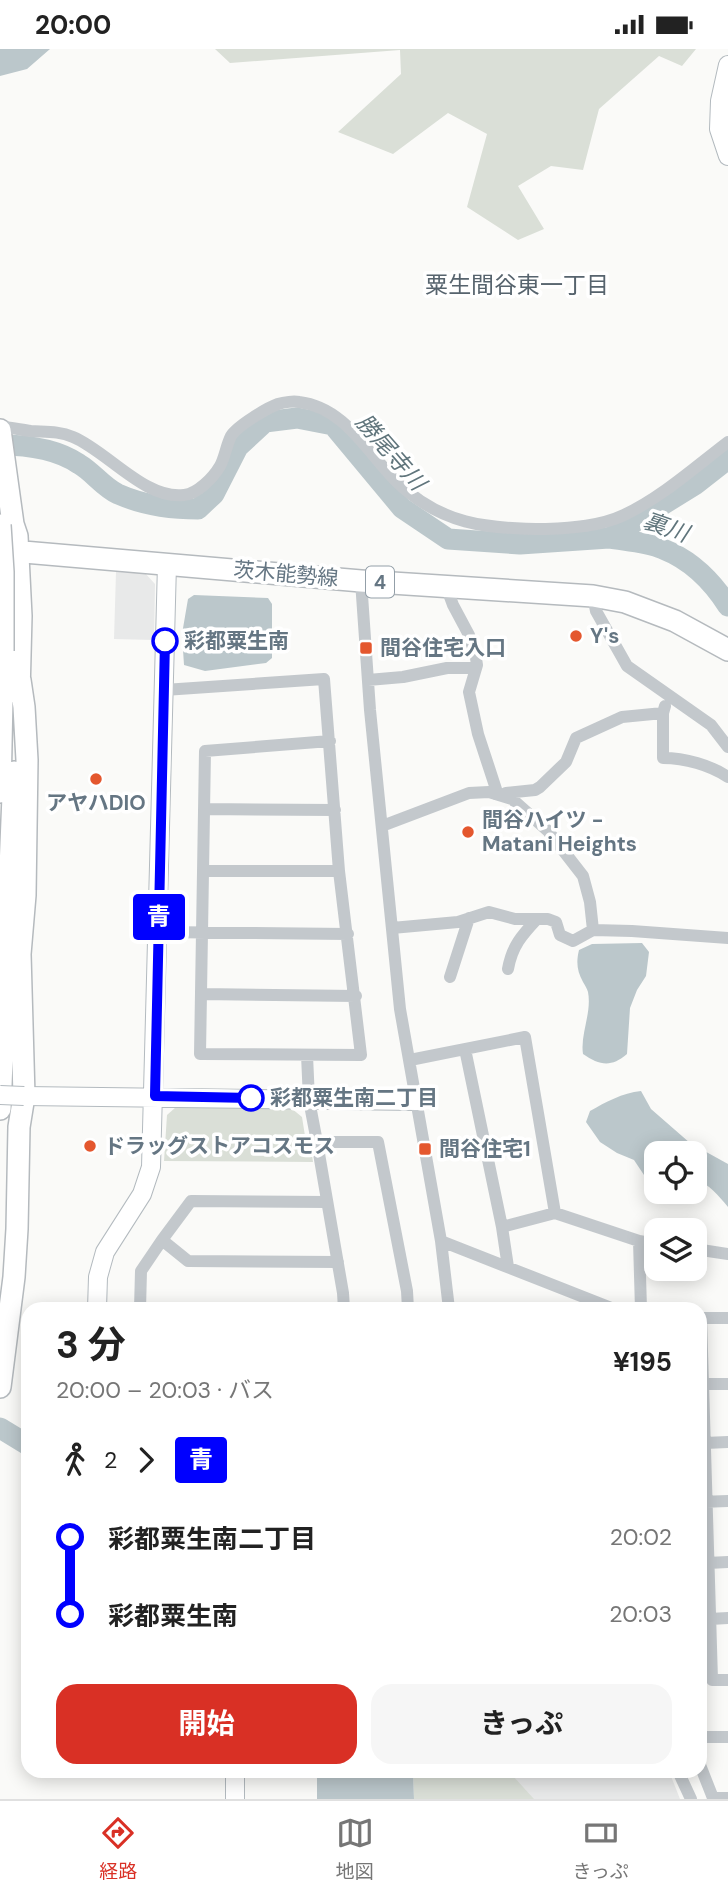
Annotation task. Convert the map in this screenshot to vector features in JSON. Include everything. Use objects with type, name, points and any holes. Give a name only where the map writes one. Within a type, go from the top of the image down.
[{"type":"main road","points":[[0,428],[7,473],[9,551],[21,616],[0,1109]]},
{"type":"main road","points":[[0,525],[3,585],[0,799]]},
{"type":"main road","name":"茨木能勢線","points":[[9,551],[593,596],[625,602],[675,621],[728,650]]},
{"type":"main road","points":[[1,1382],[16,1248],[19,1127],[24,1096],[20,954],[25,895],[27,760],[24,707],[19,680]]},
{"type":"street","points":[[728,65],[720,101],[719,129],[728,156]]},
{"type":"street","points":[[0,428],[60,433],[83,443],[134,479],[164,493],[182,496],[206,483],[220,466],[232,435],[255,416],[279,404],[299,401],[341,420],[396,481],[417,500],[446,515],[478,526],[514,529],[571,528],[622,516],[660,494],[728,442]]},
{"type":"street","points":[[97,1302],[98,1276],[105,1252],[142,1194],[151,1167],[155,1096],[167,564]]},
{"type":"street","points":[[361,580],[400,1009],[441,1241],[448,1302]]},
{"type":"street","points":[[446,586],[469,635],[476,658],[476,669],[469,692],[492,781],[500,795]]},
{"type":"street","points":[[593,596],[596,611],[627,666],[710,726],[728,747]]},
{"type":"street","points":[[368,680],[403,677],[447,668],[476,669]]},
{"type":"street","points":[[164,690],[324,679],[330,741],[340,871],[362,1055],[200,1054],[205,751],[330,741]]},
{"type":"street","points":[[668,695],[663,713],[663,758],[679,758],[715,768],[728,777]]},
{"type":"street","points":[[500,795],[540,787],[566,762],[576,737],[622,717],[663,713]]},
{"type":"street","points":[[382,826],[469,793],[489,792],[512,799],[548,831],[583,876],[590,902],[593,930]]},
{"type":"street","points":[[204,809],[335,810]]},
{"type":"street","points":[[203,871],[340,871]]},
{"type":"street","points":[[392,928],[458,922],[489,912],[516,919],[548,919],[556,922],[560,935],[573,940],[593,930],[728,938]]},
{"type":"street","points":[[450,977],[469,918]]},
{"type":"street","points":[[508,969],[519,938],[537,919]]},
{"type":"street","points":[[158,932],[348,934]]},
{"type":"street","points":[[201,995],[356,996]]},
{"type":"street","points":[[410,1060],[525,1037],[555,1213]]},
{"type":"street","points":[[465,1049],[508,1267]]},
{"type":"street","points":[[307,1055],[309,1100],[343,1302]]},
{"type":"street","points":[[0,1095],[417,1101]]},
{"type":"street","points":[[317,1142],[378,1142],[408,1302]]},
{"type":"street","points":[[140,1302],[141,1271],[191,1201],[327,1202]]},
{"type":"street","points":[[502,1227],[555,1213],[644,1242]]},
{"type":"street","points":[[162,1240],[188,1261],[338,1262]]},
{"type":"street","points":[[441,1241],[596,1302]]},
{"type":"street","points":[[639,1241],[641,1302]]},
{"type":"street","points":[[707,1251],[728,1254]]},
{"type":"street","points":[[707,1318],[728,1318]]},
{"type":"street","points":[[707,1384],[728,1384]]},
{"type":"street","points":[[707,1443],[728,1442]]},
{"type":"street","points":[[707,1502],[728,1501]]},
{"type":"street","points":[[707,1551],[710,1619],[707,1665]]},
{"type":"street","points":[[708,1563],[728,1562]]},
{"type":"street","points":[[710,1619],[728,1618]]},
{"type":"street","points":[[707,1680],[728,1680]]},
{"type":"street","points":[[707,1737],[728,1737]]},
{"type":"street","points":[[235,1778],[235,1799]]},
{"type":"street","points":[[681,1778],[691,1799]]},
{"type":"street","points":[[705,1778],[713,1798],[728,1798]]},
{"type":"shaded area","points":[[0,49],[50,49],[27,69],[0,76]]},
{"type":"shaded area","points":[[215,49],[696,49],[682,66],[659,56],[599,109],[583,170],[551,166],[518,186],[544,229],[518,240],[467,207],[487,134],[448,113],[393,154],[338,132],[401,74],[400,50],[230,63]]},
{"type":"shaded area","points":[[116,572],[145,573],[155,584],[154,640],[114,639]]},
{"type":"shaded area","points":[[194,595],[268,598],[272,604],[272,658],[266,663],[205,671],[184,665],[182,634],[188,599]]},
{"type":"shaded area","points":[[642,943],[649,952],[646,976],[630,1008],[627,1054],[610,1063],[594,1061],[583,1054],[589,1000],[578,970],[579,950],[592,944]]},
{"type":"shaded area","points":[[641,1091],[651,1109],[688,1141],[644,1141],[644,1175],[634,1160],[600,1142],[586,1122],[590,1111]]},
{"type":"shaded area","points":[[176,1107],[291,1108],[302,1117],[305,1136],[309,1136],[313,1162],[164,1161],[167,1115]]},
{"type":"shaded area","points":[[707,1152],[728,1164],[728,1207],[709,1187]]},
{"type":"shaded area","points":[[317,1778],[413,1778],[414,1799],[317,1799]]},
{"type":"shaded area","points":[[413,1778],[515,1778],[534,1799],[414,1799]]},
{"type":"shaded area","points":[[486,1778],[672,1778],[680,1799],[495,1799]]},
{"type":"waterway","name":"勝尾寺川","points":[[0,445],[31,447],[61,455],[84,467],[113,491],[137,501],[198,509],[214,494],[238,447],[265,422],[297,418],[333,425],[402,508],[448,539],[520,544],[609,538],[696,484],[728,459]]},
{"type":"waterway","name":"裏川","points":[[609,538],[650,545],[683,559],[708,580],[728,606]]},
{"type":"waterway","points":[[0,1428],[21,1441]]},
{"type":"bus line","name":"青","points":[[165,641],[155,1096],[251,1098]]},
{"type":"place","name":"Y's","points":[[576,636]]},
{"type":"place","name":"彩都粟生南","points":[[165,641]]},
{"type":"place","name":"間谷住宅入口","points":[[366,648]]},
{"type":"place","name":"アヤハDIO","points":[[96,779]]},
{"type":"place","name":"間谷ハイツ - Matani Heights","points":[[468,832]]},
{"type":"place","name":"彩都粟生南二丁目","points":[[251,1098]]},
{"type":"place","name":"ドラッグストアコスモス","points":[[90,1146]]},
{"type":"place","name":"間谷住宅1","points":[[425,1149]]},
{"type":"district","name":"粟生間谷東一丁目","points":[[517,285]]}]
